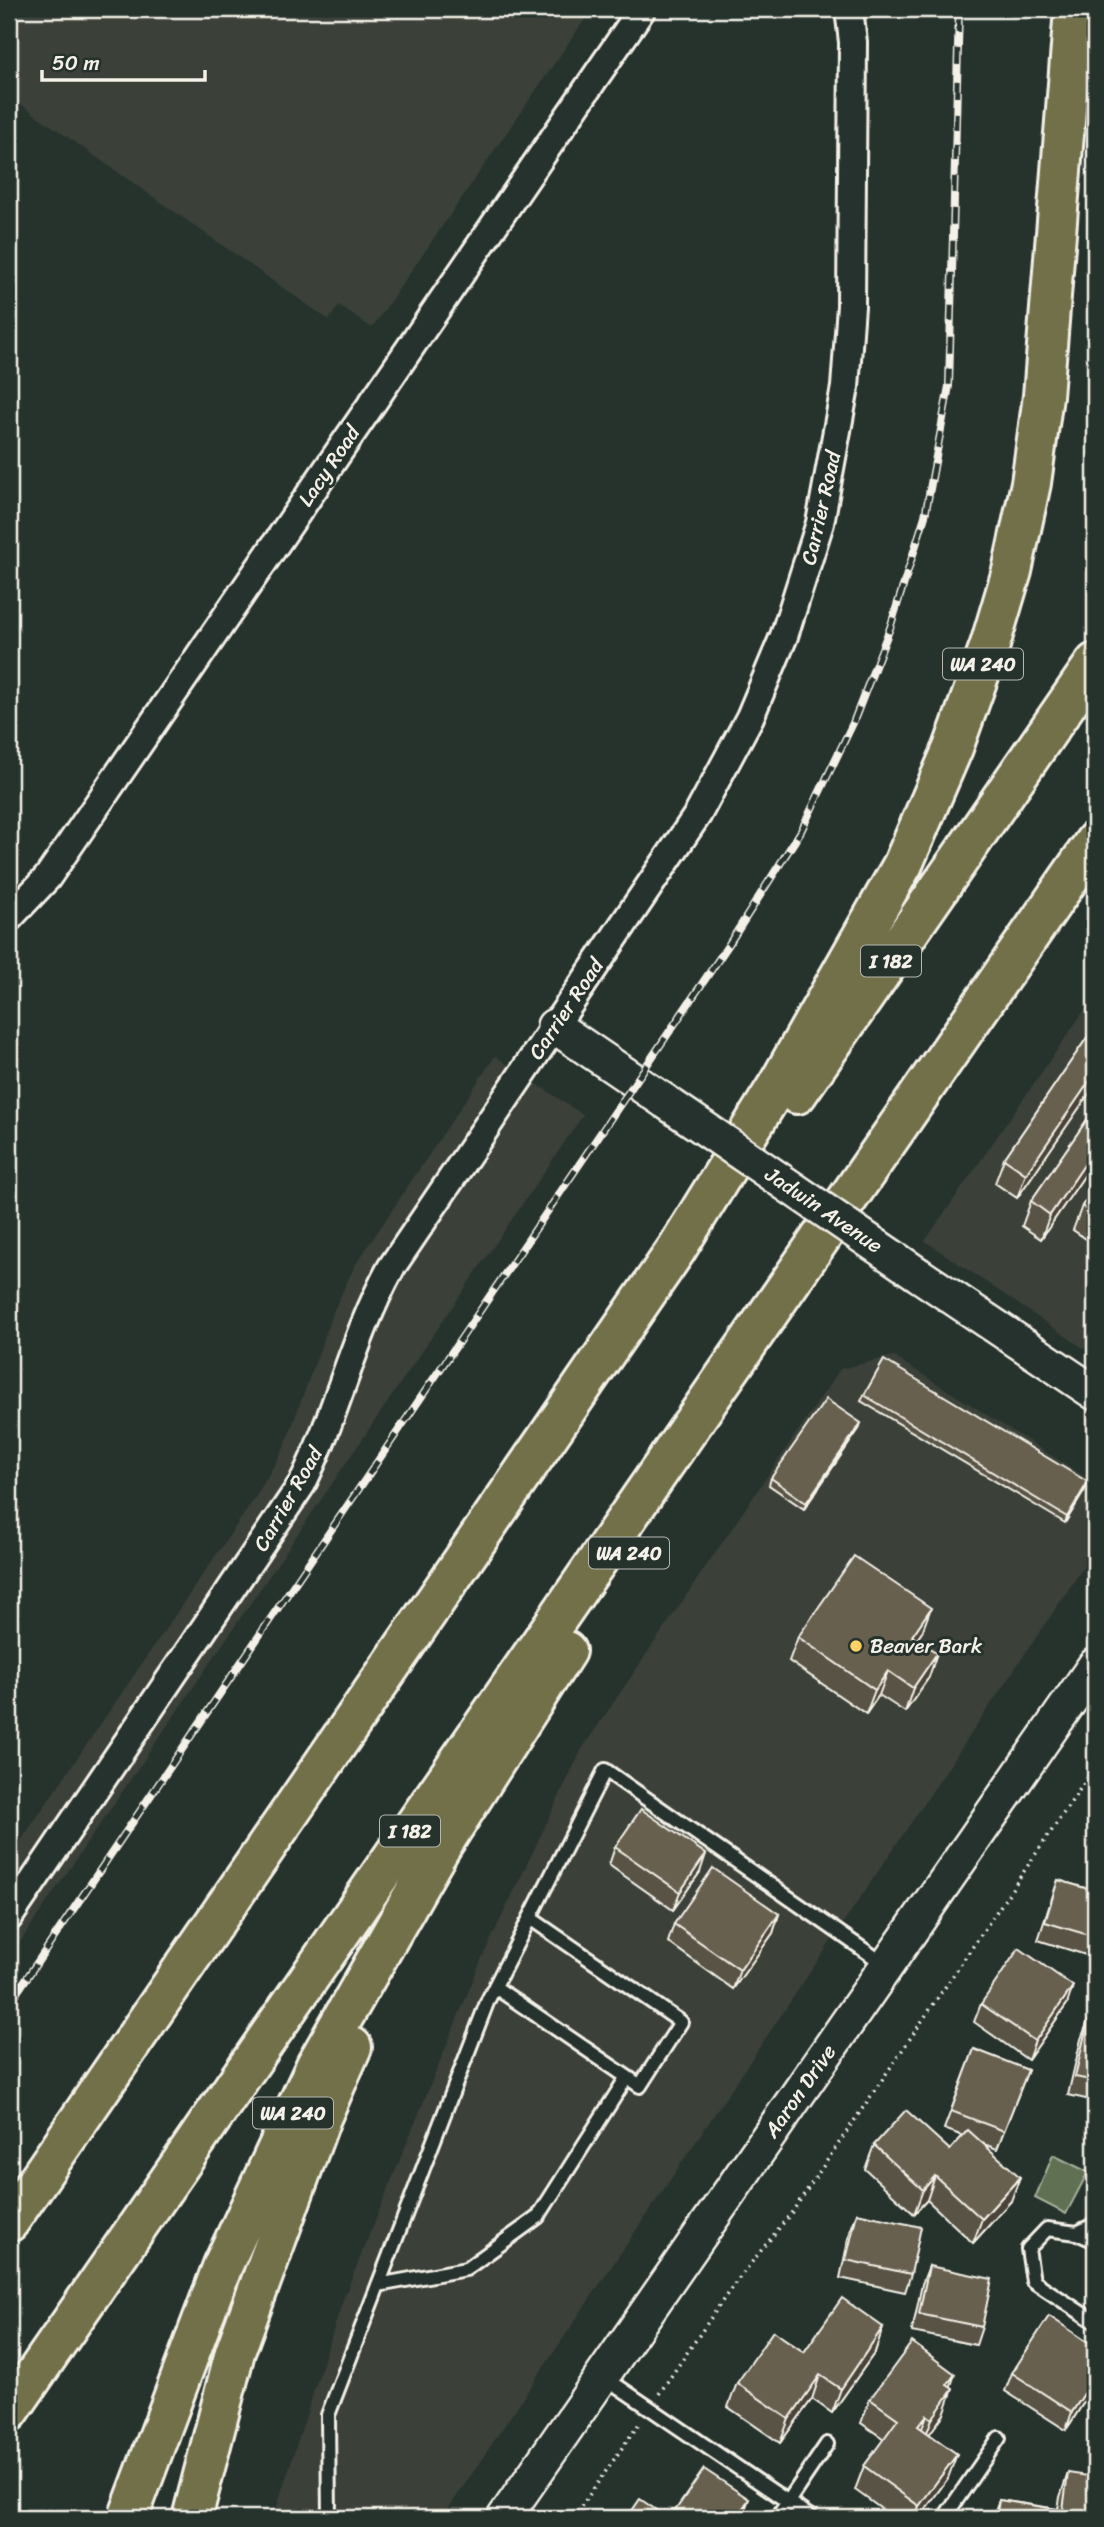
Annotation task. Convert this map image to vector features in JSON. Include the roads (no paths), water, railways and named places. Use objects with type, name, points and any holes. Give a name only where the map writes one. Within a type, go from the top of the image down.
[{"type":"highway","name":"WA 240","points":[[676,1250],[786,1071],[903,863],[953,748],[989,645],[1012,571],[1031,483],[1041,408],[1074,9]]},
{"type":"highway","name":"I 182","points":[[9,2222],[676,1250],[824,1058],[1095,663]]},
{"type":"highway","name":"I 182","points":[[9,2412],[1095,841]]},
{"type":"highway","name":"WA 240","points":[[128,2518],[223,2264],[277,2145],[351,2001],[439,1850],[746,1373],[812,1251]]},
{"type":"highway","points":[[192,2518],[235,2352],[268,2258],[321,2118],[439,1850]]},
{"type":"highway","points":[[9,2200],[122,2056]]},
{"type":"street","name":"Lacy Road","points":[[9,918],[47,878],[642,9]]},
{"type":"street","name":"Carrier Road","points":[[9,1917],[302,1484],[327,1431],[365,1321],[391,1268],[676,849],[717,781],[768,677],[809,562],[831,471],[848,352],[853,42],[849,9]]},
{"type":"street","name":"Jadwin Avenue","points":[[554,1026],[1095,1393]]},
{"type":"street","name":"Aaron Drive","points":[[504,2518],[1095,1665]]},
{"type":"lane","points":[[329,2518],[328,2415],[495,1986],[605,1770],[887,1966]]},
{"type":"lane","points":[[495,1986],[640,2086],[681,2022],[530,1918]]},
{"type":"lane","points":[[378,2285],[466,2269],[538,2217],[627,2077]]},
{"type":"lane","points":[[1077,2233],[1095,2224]]},
{"type":"lane","points":[[1095,2241],[1077,2233],[1047,2229],[1028,2249],[1032,2281],[1095,2322]]},
{"type":"lane","points":[[602,2375],[812,2518]]},
{"type":"lane","points":[[944,2518],[999,2438]]},
{"type":"lane","points":[[777,2518],[827,2444]]},
{"type":"railway","points":[[9,2004],[729,944],[801,831],[853,723],[890,628],[925,516],[949,386],[959,9]]},
{"type":"place","name":"Beaver Bark","points":[[856,1646]]}]
